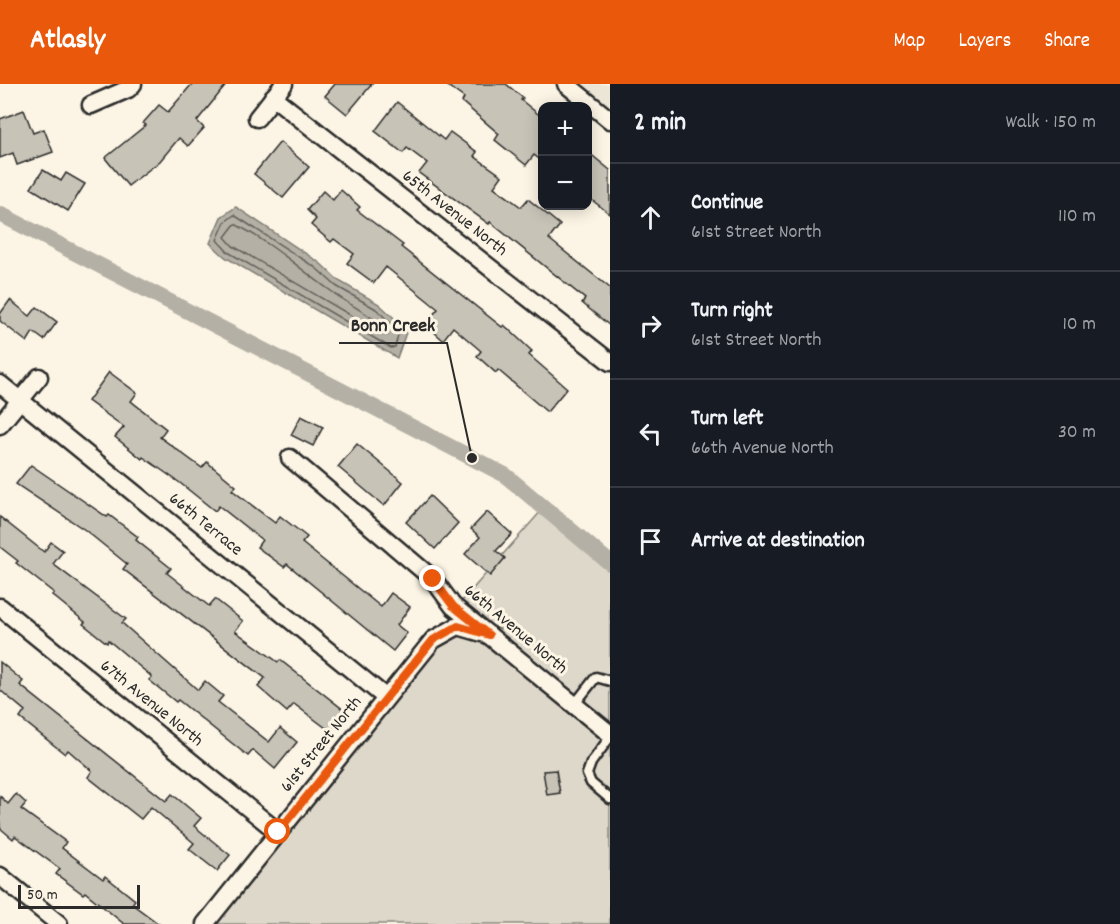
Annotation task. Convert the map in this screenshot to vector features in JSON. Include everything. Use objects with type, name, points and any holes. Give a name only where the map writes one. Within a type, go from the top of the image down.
[{"type":"street","points":[[91,105],[128,89],[133,84]]},
{"type":"street","points":[[566,84],[610,120]]},
{"type":"street","points":[[257,118],[279,90]]},
{"type":"street","name":"65th Avenue North","points":[[279,90],[610,362]]},
{"type":"street","points":[[0,425],[39,377]]},
{"type":"street","name":"66th Terrace","points":[[0,384],[385,697]]},
{"type":"street","name":"66th Avenue North","points":[[290,458],[433,579],[453,606],[610,736]]},
{"type":"street","name":"67th Avenue North","points":[[0,607],[278,832]]},
{"type":"street","name":"61st Street North","points":[[205,924],[433,640],[458,626],[489,635]]},
{"type":"street","points":[[0,876],[59,924]]},
{"type":"lane","points":[[574,705],[596,677],[610,681]]},
{"type":"lane","points":[[610,736],[586,774],[591,783],[610,799]]},
{"type":"shaded area","points":[[585,84],[610,84],[610,108],[584,86]]},
{"type":"shaded area","points":[[542,510],[610,567],[610,722],[499,631],[500,629],[494,627],[462,601]]},
{"type":"shaded area","points":[[458,635],[484,643],[610,747],[610,924],[216,924],[438,647]]},
{"type":"water","points":[[236,207],[320,263],[339,281],[379,304],[407,330],[397,358],[225,257],[210,243],[221,217]]},
{"type":"building","points":[[192,84],[227,84],[197,121],[204,128],[188,146],[179,138],[160,161],[128,186],[105,158],[146,125],[143,123],[159,105],[168,112]]},
{"type":"building","points":[[335,84],[372,84],[347,114],[325,96]]},
{"type":"building","points":[[445,84],[506,84],[538,114],[538,158],[534,155],[526,165],[495,140],[499,134],[462,102],[464,98]]},
{"type":"building","points":[[397,102],[444,140],[450,132],[477,152],[474,156],[502,176],[494,187],[521,207],[528,199],[538,207],[538,210],[542,210],[560,225],[549,239],[610,288],[610,326],[582,303],[585,299],[490,222],[489,224],[419,173],[427,163],[407,148],[403,153],[375,131]]},
{"type":"building","points":[[24,110],[33,133],[44,129],[53,152],[17,165],[13,153],[0,158],[0,119]]},
{"type":"building","points":[[280,142],[309,167],[283,198],[254,174]]},
{"type":"building","points":[[592,155],[610,170],[610,214],[592,200]]},
{"type":"building","points":[[43,170],[61,181],[66,173],[85,184],[68,211],[31,188]]},
{"type":"building","points":[[341,190],[360,207],[357,210],[403,245],[401,247],[502,327],[504,325],[532,351],[529,355],[567,388],[547,412],[498,370],[496,373],[477,356],[481,351],[453,327],[443,340],[425,324],[438,309],[386,267],[374,283],[347,263],[354,254],[334,239],[331,242],[311,225],[316,219],[307,210],[323,191],[333,200]]},
{"type":"building","points":[[10,300],[30,316],[37,307],[57,322],[44,340],[33,332],[27,342],[0,321],[0,314]]},
{"type":"building","points":[[109,372],[137,393],[131,401],[166,429],[160,437],[202,468],[207,462],[236,486],[232,490],[275,523],[280,516],[307,537],[302,543],[381,607],[391,593],[410,607],[397,625],[407,633],[393,651],[287,564],[284,567],[257,547],[262,540],[219,506],[215,511],[115,437],[124,427],[88,401]]},
{"type":"building","points":[[301,416],[323,427],[313,446],[291,435]]},
{"type":"building","points":[[357,444],[403,482],[384,506],[338,467]]},
{"type":"building","points":[[31,465],[107,517],[109,515],[138,537],[136,540],[171,568],[167,573],[209,606],[215,599],[243,621],[235,631],[278,662],[280,660],[345,711],[330,731],[294,704],[287,712],[258,687],[265,678],[123,569],[127,564],[85,530],[16,484]]},
{"type":"building","points":[[430,496],[458,523],[435,549],[406,522]]},
{"type":"building","points":[[487,512],[512,534],[496,551],[505,558],[490,576],[465,554],[480,537],[471,529]]},
{"type":"building","points":[[0,517],[44,552],[51,542],[63,551],[53,564],[126,619],[122,623],[198,690],[205,681],[223,696],[218,702],[269,742],[280,728],[297,742],[275,769],[253,750],[248,756],[178,700],[176,702],[149,680],[152,677],[108,640],[107,643],[83,624],[85,622],[52,595],[54,593],[16,563],[18,561],[0,547]]},
{"type":"building","points":[[0,662],[23,681],[20,685],[166,801],[172,794],[201,818],[194,826],[230,855],[217,871],[189,849],[194,843],[151,807],[141,819],[88,777],[92,771],[68,750],[65,754],[20,718],[25,711],[0,690]]},
{"type":"building","points":[[556,770],[560,793],[547,795],[543,771]]},
{"type":"building","points":[[16,794],[26,803],[21,809],[66,842],[62,848],[103,879],[105,876],[135,900],[132,904],[159,924],[124,924],[85,892],[83,894],[56,874],[60,869],[15,836],[13,839],[0,828],[0,796],[8,804]]},
{"type":"waterway","points":[[0,214],[505,475],[610,563]]},
{"type":"place","name":"Bonn Creek","points":[[472,458]]},
{"type":"route","points":[[278,832],[433,640],[458,626],[489,635],[453,606],[433,579]]}]
